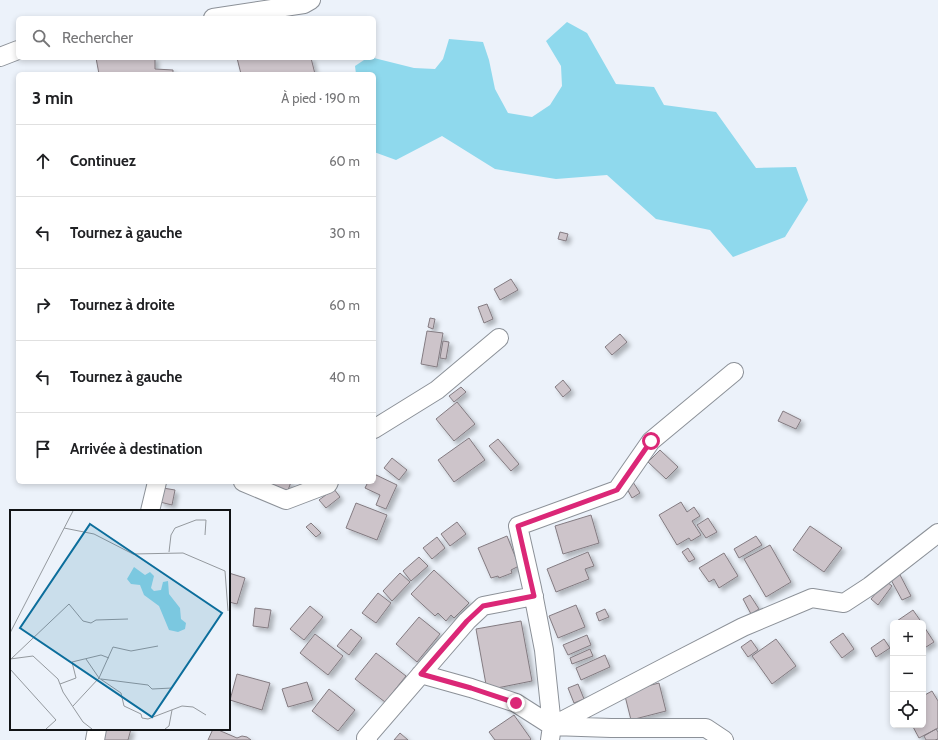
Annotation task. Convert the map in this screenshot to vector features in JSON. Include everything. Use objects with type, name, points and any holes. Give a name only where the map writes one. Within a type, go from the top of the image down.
[{"type":"street","points":[[226,16],[304,4],[311,0]]},
{"type":"street","points":[[0,56],[16,51]]},
{"type":"street","points":[[376,428],[437,390],[499,338]]},
{"type":"street","points":[[551,733],[544,650],[534,596],[518,526],[617,490],[651,441],[734,372]]},
{"type":"street","points":[[150,510],[157,484]]},
{"type":"street","points":[[248,484],[286,500],[328,484]]},
{"type":"street","points":[[551,733],[669,665],[743,627],[812,598],[844,603],[870,586],[938,533]]},
{"type":"street","points":[[368,740],[366,738],[467,621],[483,606],[534,596]]},
{"type":"street","points":[[421,674],[471,688],[516,703],[551,733],[611,728],[706,728],[724,740]]},
{"type":"street","points":[[95,740],[97,730]]},
{"type":"water","points":[[567,22],[587,33],[616,84],[654,87],[664,105],[716,112],[756,168],[796,167],[808,200],[785,237],[733,257],[710,230],[656,219],[607,175],[556,179],[495,169],[442,136],[396,160],[376,153],[376,72],[356,72],[355,66],[364,60],[376,60],[376,58],[414,68],[435,69],[443,59],[449,39],[483,42],[489,60],[495,89],[508,113],[532,117],[550,105],[562,86],[561,66],[546,41]]},
{"type":"building","points":[[96,60],[155,60],[155,69],[173,70],[173,72],[99,72]]},
{"type":"building","points":[[238,60],[312,60],[314,72],[240,72]]},
{"type":"building","points":[[560,232],[568,234],[566,241],[558,239]]},
{"type":"building","points":[[511,279],[518,290],[500,300],[494,289]]},
{"type":"building","points":[[487,304],[493,319],[484,323],[478,307]]},
{"type":"building","points":[[430,318],[435,319],[433,329],[428,327]]},
{"type":"building","points":[[427,331],[443,333],[437,367],[421,364]]},
{"type":"building","points":[[620,334],[627,342],[612,355],[605,347]]},
{"type":"building","points":[[443,341],[449,342],[446,359],[440,358]]},
{"type":"building","points":[[563,380],[571,390],[563,397],[555,387]]},
{"type":"building","points":[[461,387],[466,392],[454,402],[449,396]]},
{"type":"building","points":[[457,402],[475,424],[454,441],[436,419]]},
{"type":"building","points":[[783,411],[801,420],[796,429],[778,421]]},
{"type":"building","points":[[469,438],[485,460],[454,482],[438,460]]},
{"type":"building","points":[[498,439],[519,464],[511,471],[489,446]]},
{"type":"building","points":[[660,450],[678,467],[666,479],[648,462]]},
{"type":"building","points":[[392,458],[407,470],[399,480],[384,468]]},
{"type":"building","points":[[376,475],[397,485],[386,509],[376,505],[380,495],[365,488],[367,484],[376,484]]},
{"type":"building","points":[[633,482],[640,493],[632,498],[626,487]]},
{"type":"building","points":[[270,484],[290,484],[287,493]]},
{"type":"building","points":[[163,488],[175,490],[172,505],[160,502]]},
{"type":"building","points":[[334,489],[340,497],[326,508],[319,500]]},
{"type":"building","points":[[681,502],[687,512],[694,507],[700,516],[692,521],[701,535],[691,541],[689,538],[677,545],[659,515]]},
{"type":"building","points":[[356,503],[387,515],[377,540],[346,528]]},
{"type":"building","points":[[591,515],[599,543],[563,554],[555,526]]},
{"type":"building","points":[[708,518],[717,532],[706,538],[697,525]]},
{"type":"building","points":[[457,522],[466,534],[450,546],[441,534]]},
{"type":"building","points":[[311,523],[321,533],[316,537],[306,527]]},
{"type":"building","points":[[810,526],[842,548],[824,572],[793,550]]},
{"type":"building","points":[[507,536],[519,566],[511,570],[512,573],[499,578],[498,576],[491,578],[478,548]]},
{"type":"building","points":[[756,536],[762,545],[739,558],[734,549]]},
{"type":"building","points":[[437,537],[445,548],[432,559],[423,548]]},
{"type":"building","points":[[770,545],[791,582],[766,597],[744,559]]},
{"type":"building","points":[[688,548],[695,559],[689,562],[682,552]]},
{"type":"building","points":[[588,552],[594,566],[585,569],[589,579],[556,592],[547,569]]},
{"type":"building","points":[[724,553],[738,576],[719,588],[714,579],[709,582],[699,568]]},
{"type":"building","points":[[419,557],[428,566],[411,581],[403,571]]},
{"type":"building","points":[[434,570],[469,603],[454,618],[451,615],[446,621],[438,613],[435,616],[411,594]]},
{"type":"building","points":[[230,573],[245,578],[237,604],[230,602]]},
{"type":"building","points":[[400,573],[410,582],[392,601],[383,591]]},
{"type":"building","points":[[899,573],[911,596],[902,600],[890,578]]},
{"type":"building","points":[[886,581],[892,586],[878,605],[871,599]]},
{"type":"building","points":[[378,593],[391,603],[376,623],[362,613]]},
{"type":"building","points":[[750,595],[759,609],[751,614],[743,599]]},
{"type":"building","points":[[576,605],[585,627],[558,638],[549,616]]},
{"type":"building","points":[[310,606],[323,617],[304,640],[290,629]]},
{"type":"building","points":[[255,608],[271,610],[268,628],[253,626]]},
{"type":"building","points":[[605,609],[609,617],[599,621],[596,613]]},
{"type":"building","points":[[913,610],[920,620],[898,620]]},
{"type":"building","points":[[419,617],[440,634],[417,662],[396,644]]},
{"type":"building","points":[[521,621],[532,681],[487,690],[476,629]]},
{"type":"building","points":[[351,629],[362,638],[349,655],[337,646]]},
{"type":"building","points":[[926,630],[934,642],[926,647]]},
{"type":"building","points":[[843,633],[854,649],[842,658],[830,642]]},
{"type":"building","points":[[315,634],[343,656],[328,675],[300,653]]},
{"type":"building","points":[[587,635],[591,645],[568,655],[563,645]]},
{"type":"building","points":[[776,639],[796,666],[772,684],[752,656]]},
{"type":"building","points":[[884,639],[890,648],[876,657],[871,648]]},
{"type":"building","points":[[751,640],[758,650],[748,657],[741,647]]},
{"type":"building","points":[[590,649],[593,656],[572,664],[570,658]]},
{"type":"building","points":[[376,653],[406,676],[385,702],[355,679]]},
{"type":"building","points":[[605,655],[610,667],[581,680],[576,668]]},
{"type":"building","points":[[237,674],[270,683],[262,710],[230,700]]},
{"type":"building","points":[[307,682],[313,700],[288,707],[282,689]]},
{"type":"building","points":[[659,683],[666,711],[631,720],[624,692]]},
{"type":"building","points":[[578,684],[584,699],[574,703],[568,688]]},
{"type":"building","points":[[329,689],[355,710],[338,731],[312,711]]},
{"type":"building","points":[[932,691],[938,701],[938,728],[919,738],[914,728],[926,728],[926,694]]},
{"type":"building","points":[[514,715],[531,739],[495,740],[489,732]]},
{"type":"building","points":[[936,729],[938,732],[938,739],[926,740],[924,736]]},
{"type":"building","points":[[101,730],[131,730],[128,740],[98,740]]},
{"type":"building","points":[[213,730],[218,730],[237,738],[242,736],[251,740],[208,740]]},
{"type":"building","points":[[400,733],[408,740],[394,740]]},
{"type":"route","points":[[516,703],[471,688],[421,674],[467,621],[483,606],[534,596],[518,526],[617,490],[651,441]]}]
